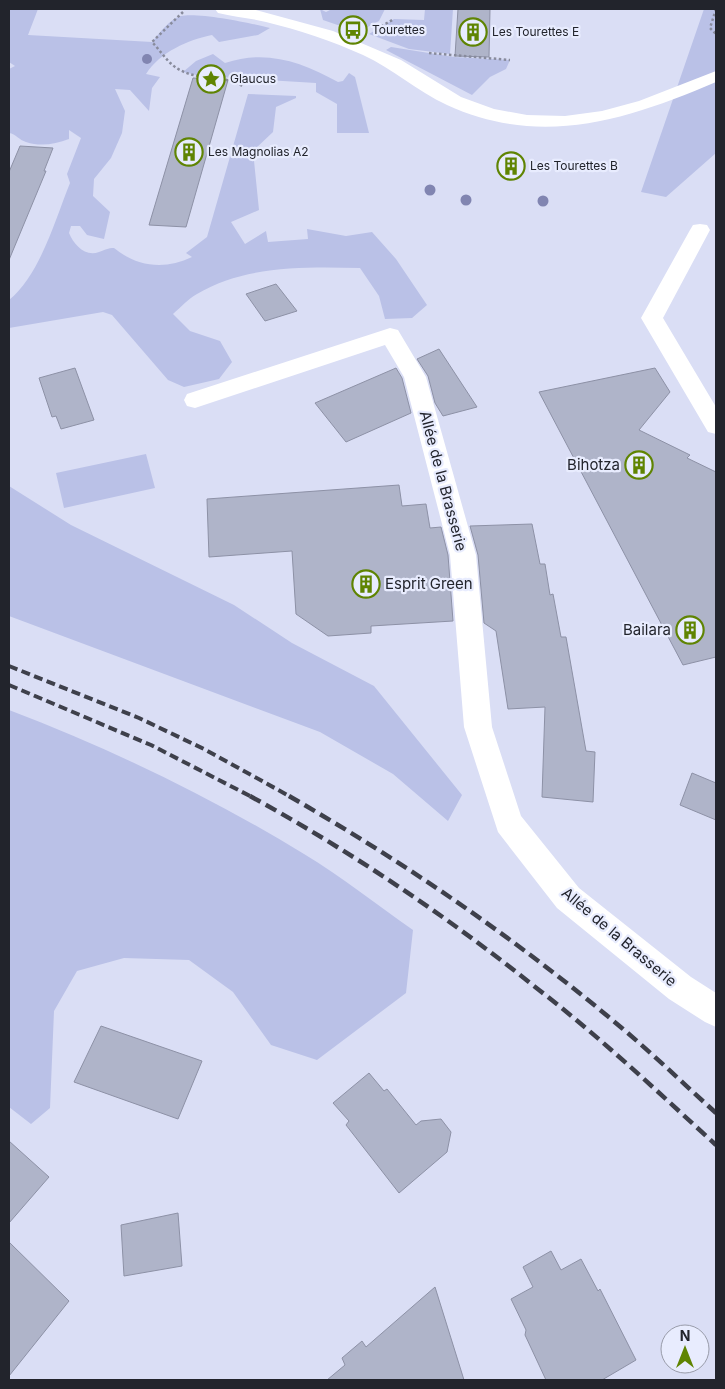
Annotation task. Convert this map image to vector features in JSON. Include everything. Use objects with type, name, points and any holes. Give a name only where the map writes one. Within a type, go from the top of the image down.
[{"type":"street","points":[[224,9],[260,14],[316,30],[389,60],[454,102],[519,120],[545,121],[602,117],[626,111],[716,76]]},
{"type":"street","points":[[700,230],[652,318],[716,424]]},
{"type":"street","name":"Allée de la Brasserie","points":[[195,400],[390,335],[415,377],[463,555],[478,727],[508,824],[568,898],[680,988],[716,1011]]},
{"type":"path","points":[[716,9],[710,23],[710,28],[716,34]]},
{"type":"path","points":[[183,12],[163,29],[152,42],[183,72],[200,76],[233,78],[244,87]]},
{"type":"path","points":[[370,34],[394,19]]},
{"type":"path","points":[[425,53],[454,57],[510,60]]},
{"type":"shaded area","points":[[9,9],[38,9],[28,35],[152,42],[172,20],[189,15],[251,23],[270,28],[258,35],[219,42],[212,35],[203,37],[167,53],[146,74],[160,77],[152,88],[149,111],[130,90],[115,89],[125,111],[122,133],[111,158],[94,179],[93,196],[110,212],[104,239],[87,235],[80,226],[71,226],[69,233],[81,249],[94,253],[114,248],[142,263],[162,265],[172,264],[192,257],[186,253],[207,237],[248,94],[296,96],[296,98],[276,107],[273,132],[253,151],[259,210],[231,222],[245,244],[266,231],[268,242],[308,239],[307,229],[346,236],[372,232],[396,259],[427,305],[412,318],[385,319],[379,296],[360,268],[297,268],[255,273],[235,278],[197,294],[173,314],[190,331],[220,341],[232,362],[219,379],[184,387],[168,380],[112,315],[103,312],[9,328],[9,300],[30,276],[46,246],[70,183],[67,174],[81,138],[69,130],[69,139],[43,145],[32,144],[9,133],[9,69],[15,66],[9,62]]},
{"type":"shaded area","points":[[320,9],[326,12],[332,9],[385,9],[379,21],[358,32],[323,20]]},
{"type":"shaded area","points":[[425,9],[453,9],[450,54],[409,49],[369,34],[394,19],[424,20]]},
{"type":"shaded area","points":[[704,9],[716,9],[716,153],[666,197],[641,192]]},
{"type":"shaded area","points":[[391,47],[454,57],[510,60],[506,69],[490,77],[472,95],[386,50]]},
{"type":"shaded area","points":[[213,54],[225,63],[255,57],[283,60],[311,69],[338,82],[343,81],[349,73],[355,77],[369,133],[337,133],[337,104],[316,92],[316,83],[201,76],[183,72],[196,61]]},
{"type":"shaded area","points":[[146,454],[155,488],[64,508],[56,473]]},
{"type":"shaded area","points":[[9,486],[71,525],[234,605],[292,643],[374,686],[462,795],[448,821],[393,774],[320,732],[9,616]]},
{"type":"shaded area","points":[[9,710],[85,741],[160,775],[269,833],[346,882],[413,930],[406,993],[317,1060],[271,1045],[233,992],[189,960],[124,958],[77,971],[54,1011],[50,1108],[31,1124],[9,1107]]},
{"type":"building","name":"Les Tourettes E","points":[[458,9],[490,9],[489,57],[455,56]]},
{"type":"building","name":"Les Magnolias A2","points":[[193,78],[228,80],[186,227],[149,225]]},
{"type":"building","points":[[20,146],[53,148],[44,171],[46,171],[9,260],[9,172]]},
{"type":"building","points":[[276,284],[297,311],[265,321],[246,294]]},
{"type":"building","points":[[439,349],[477,407],[443,416],[435,403],[428,376],[417,359]]},
{"type":"building","points":[[75,368],[94,420],[61,429],[56,416],[52,417],[39,378]]},
{"type":"building","points":[[396,368],[402,378],[411,413],[346,442],[315,403]]},
{"type":"building","name":"Bihotza","points":[[655,368],[670,392],[639,430],[690,455],[687,458],[716,472],[716,657],[683,665],[539,392]]},
{"type":"building","name":"Esprit Green","points":[[399,485],[402,506],[426,504],[430,528],[441,527],[448,555],[453,621],[371,626],[371,633],[328,636],[296,614],[292,551],[209,557],[207,499]]},
{"type":"building","points":[[532,524],[540,564],[545,564],[550,595],[553,594],[561,637],[566,637],[586,751],[595,752],[593,802],[542,797],[545,707],[508,709],[496,631],[484,623],[478,555],[470,526]]},
{"type":"building","points":[[692,773],[716,783],[716,820],[680,805]]},
{"type":"building","points":[[101,1026],[202,1061],[178,1119],[74,1082]]},
{"type":"building","points":[[369,1073],[384,1091],[387,1089],[416,1125],[421,1121],[441,1119],[451,1132],[447,1152],[399,1193],[346,1125],[349,1121],[333,1103]]},
{"type":"building","points":[[9,1141],[49,1177],[9,1223]]},
{"type":"building","points":[[178,1213],[182,1266],[124,1276],[121,1225]]},
{"type":"building","points":[[9,1242],[69,1301],[9,1376]]},
{"type":"building","points":[[551,1251],[561,1270],[581,1259],[598,1291],[600,1289],[636,1360],[602,1380],[546,1380],[525,1335],[526,1330],[511,1299],[533,1287],[523,1267]]},
{"type":"building","points":[[435,1287],[464,1380],[327,1380],[345,1365],[342,1358],[362,1341],[366,1347]]},
{"type":"railway","points":[[9,666],[139,718],[204,749],[291,797]]},
{"type":"railway","points":[[9,685],[151,745],[252,797]]},
{"type":"railway","points":[[250,796],[288,817],[399,887],[505,963],[585,1027],[716,1145]]},
{"type":"railway","points":[[289,796],[419,876],[544,965],[623,1029],[716,1113]]},
{"type":"place","name":"Tourettes","points":[[353,30]]},
{"type":"place","name":"Les Tourettes E","points":[[473,32]]},
{"type":"place","name":"Glaucus","points":[[211,79]]},
{"type":"place","name":"Les Magnolias A2","points":[[189,152]]},
{"type":"place","name":"Les Tourettes B","points":[[511,166]]},
{"type":"place","name":"Bihotza","points":[[639,465]]},
{"type":"place","name":"Esprit Green","points":[[366,584]]},
{"type":"place","name":"Bailara","points":[[690,630]]}]
